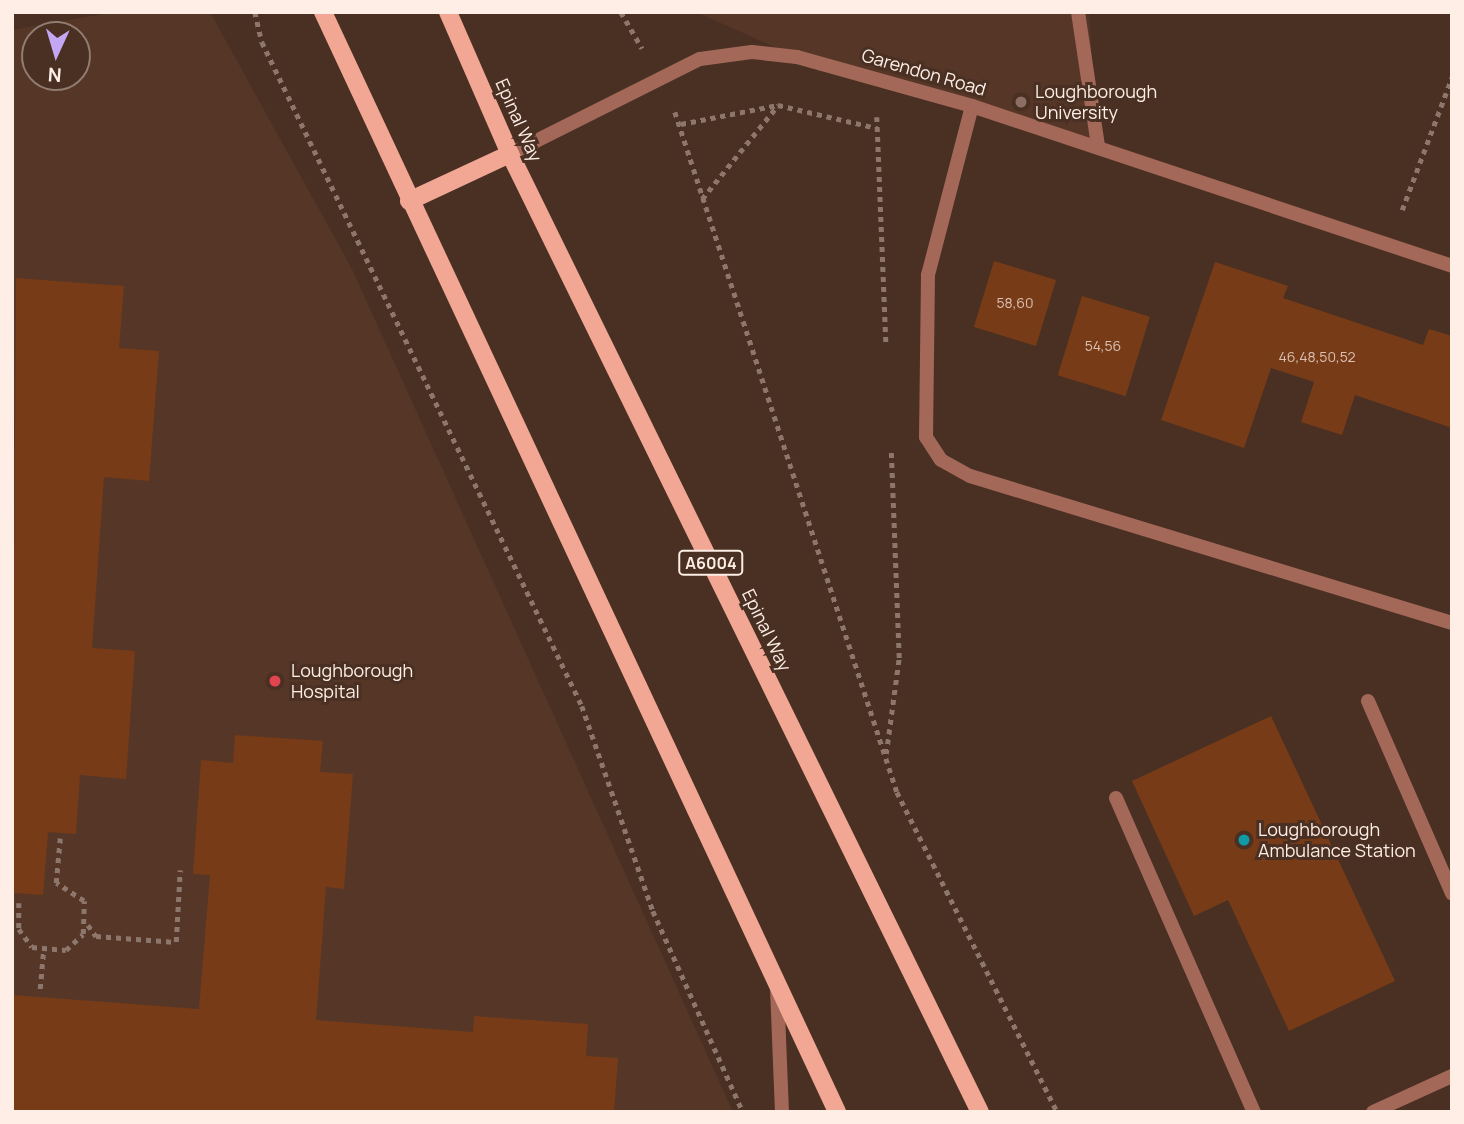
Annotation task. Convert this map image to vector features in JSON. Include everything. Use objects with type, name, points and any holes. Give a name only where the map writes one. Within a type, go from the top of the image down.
[{"type":"main road","points":[[323,12],[836,1112]]},
{"type":"main road","name":"Epinal Way","points":[[448,12],[510,154],[979,1112]]},
{"type":"main road","points":[[410,201],[510,154]]},
{"type":"street","points":[[1078,12],[1098,146]]},
{"type":"street","name":"Garendon Road","points":[[510,154],[700,59],[752,52],[797,57],[972,106],[1098,146],[1389,247],[1452,266]]},
{"type":"street","points":[[972,106],[928,275],[926,437],[941,460],[970,476],[1452,622]]},
{"type":"street","points":[[1368,701],[1452,893]]},
{"type":"street","points":[[1116,798],[1254,1112]]},
{"type":"street","points":[[777,988],[782,1112]]},
{"type":"street","points":[[1373,1112],[1452,1076]]},
{"type":"path","points":[[255,12],[262,42],[582,706],[653,911],[743,1112]]},
{"type":"path","points":[[1389,247],[1452,76]]},
{"type":"path","points":[[659,79],[681,124],[702,199],[897,792],[1057,1112]]},
{"type":"path","points":[[681,124],[778,105],[877,128]]},
{"type":"path","points":[[702,199],[778,105]]},
{"type":"path","points":[[60,838],[57,883],[83,901],[87,924],[96,936],[176,942],[180,870]]},
{"type":"path","points":[[19,903],[19,929],[43,951],[66,950],[87,924]]},
{"type":"path","points":[[40,989],[43,951]]},
{"type":"shaded area","name":"Loughborough Hospital","points":[[114,12],[210,12],[352,269],[733,1112],[12,1112],[12,30],[21,28],[21,91],[91,91],[91,21],[63,21]]},
{"type":"shaded area","name":"Loughborough University","points":[[696,12],[1089,12],[1098,146],[797,57]]},
{"type":"building","points":[[994,261],[1056,280],[1036,346],[974,327]]},
{"type":"building","points":[[1215,262],[1288,286],[1283,298],[1423,345],[1429,329],[1452,336],[1452,428],[1355,395],[1342,435],[1301,422],[1314,382],[1271,368],[1244,448],[1161,420]]},
{"type":"building","points":[[16,278],[124,286],[119,348],[159,351],[149,481],[104,477],[92,648],[135,651],[126,779],[80,775],[76,834],[48,832],[43,895],[12,893]]},
{"type":"building","points":[[1082,296],[1150,317],[1126,396],[1058,375]]},
{"type":"building","name":"Loughborough Ambulance Station","points":[[1271,716],[1395,981],[1289,1031],[1228,900],[1194,916],[1132,781]]},
{"type":"building","points":[[235,735],[323,741],[320,772],[353,774],[344,889],[326,887],[316,1020],[473,1032],[474,1016],[588,1024],[586,1056],[618,1058],[614,1112],[12,1112],[12,995],[199,1009],[210,875],[193,874],[201,760],[233,763]]},
{"type":"place","name":"Loughborough University","points":[[1021,102]]},
{"type":"place","name":"Loughborough Hospital","points":[[275,681]]},
{"type":"place","name":"Loughborough Ambulance Station","points":[[1244,840]]}]
